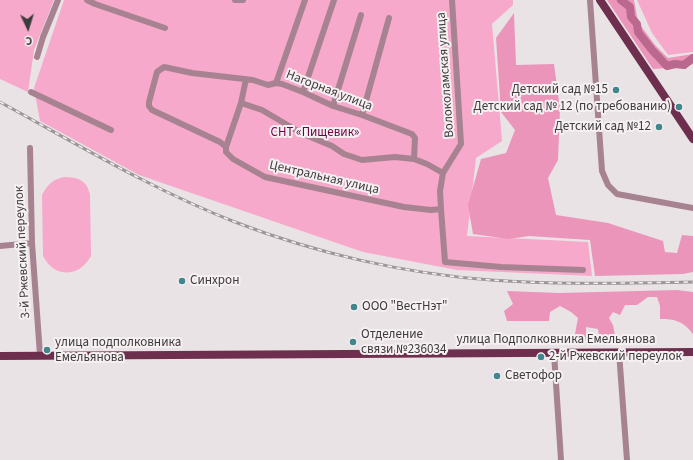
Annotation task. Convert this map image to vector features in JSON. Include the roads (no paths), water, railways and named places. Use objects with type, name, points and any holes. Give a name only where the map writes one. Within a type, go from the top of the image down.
[{"type":"main road","points":[[600,0],[693,139]]},
{"type":"main road","name":"улица Подполковника Емельянова","points":[[0,356],[693,352]]},
{"type":"street","points":[[37,57],[43,37],[58,0]]},
{"type":"street","points":[[87,0],[165,28]]},
{"type":"street","points":[[235,0],[243,0]]},
{"type":"street","points":[[276,83],[306,0]]},
{"type":"street","points":[[303,92],[334,0]]},
{"type":"street","name":"Волоколамская улица","points":[[452,0],[461,144],[443,173],[440,191],[440,209],[445,262],[501,267],[583,270]]},
{"type":"street","points":[[590,0],[602,171],[608,185],[617,194],[693,208]]},
{"type":"street","points":[[333,106],[361,15]]},
{"type":"street","points":[[362,115],[389,18]]},
{"type":"street","name":"Нагорная улица","points":[[152,110],[149,106],[149,102],[157,72],[164,67],[192,73],[246,79],[268,85],[276,83],[282,84],[333,106],[362,115],[412,134],[415,138],[414,159]]},
{"type":"street","points":[[226,147],[241,103],[246,79]]},
{"type":"street","points":[[31,92],[112,130]]},
{"type":"street","points":[[241,103],[262,110],[301,132],[332,146],[344,154],[362,160],[395,157],[414,159],[443,173]]},
{"type":"street","name":"Центральная улица","points":[[152,110],[220,142],[226,147],[226,152],[233,159],[264,176],[404,207],[431,210],[440,209]]},
{"type":"street","name":"3-й Ржевский переулок","points":[[30,148],[32,243],[40,355]]},
{"type":"street","points":[[0,246],[32,243]]},
{"type":"street","points":[[619,352],[627,460]]},
{"type":"street","points":[[554,353],[561,460]]},
{"type":"waterway","points":[[621,0],[630,7],[631,17],[637,24],[638,32],[667,66],[675,64],[684,65],[693,58]]},
{"type":"railway","points":[[0,102],[116,166],[175,196],[235,222],[265,233],[329,252],[426,273],[491,280],[567,283],[693,282]]},
{"type":"place","name":"Детский сад №15","points":[[616,90]]},
{"type":"place","name":"Детский сад № 12 (по требованию)","points":[[679,107]]},
{"type":"place","name":"Детский сад №12","points":[[659,127]]},
{"type":"place","name":"Синхрон","points":[[182,281]]},
{"type":"place","name":"ООО \"ВестНэт\"","points":[[354,307]]},
{"type":"place","name":"Отделение связи №236034","points":[[353,342]]},
{"type":"place","name":"улица подполковника Емельянова","points":[[47,350]]},
{"type":"place","name":"2-й Ржевский переулок","points":[[541,357]]},
{"type":"place","name":"Светофор","points":[[497,376]]},
{"type":"park label","name":"СНТ «Пищевик»","points":[[315,133]]}]
